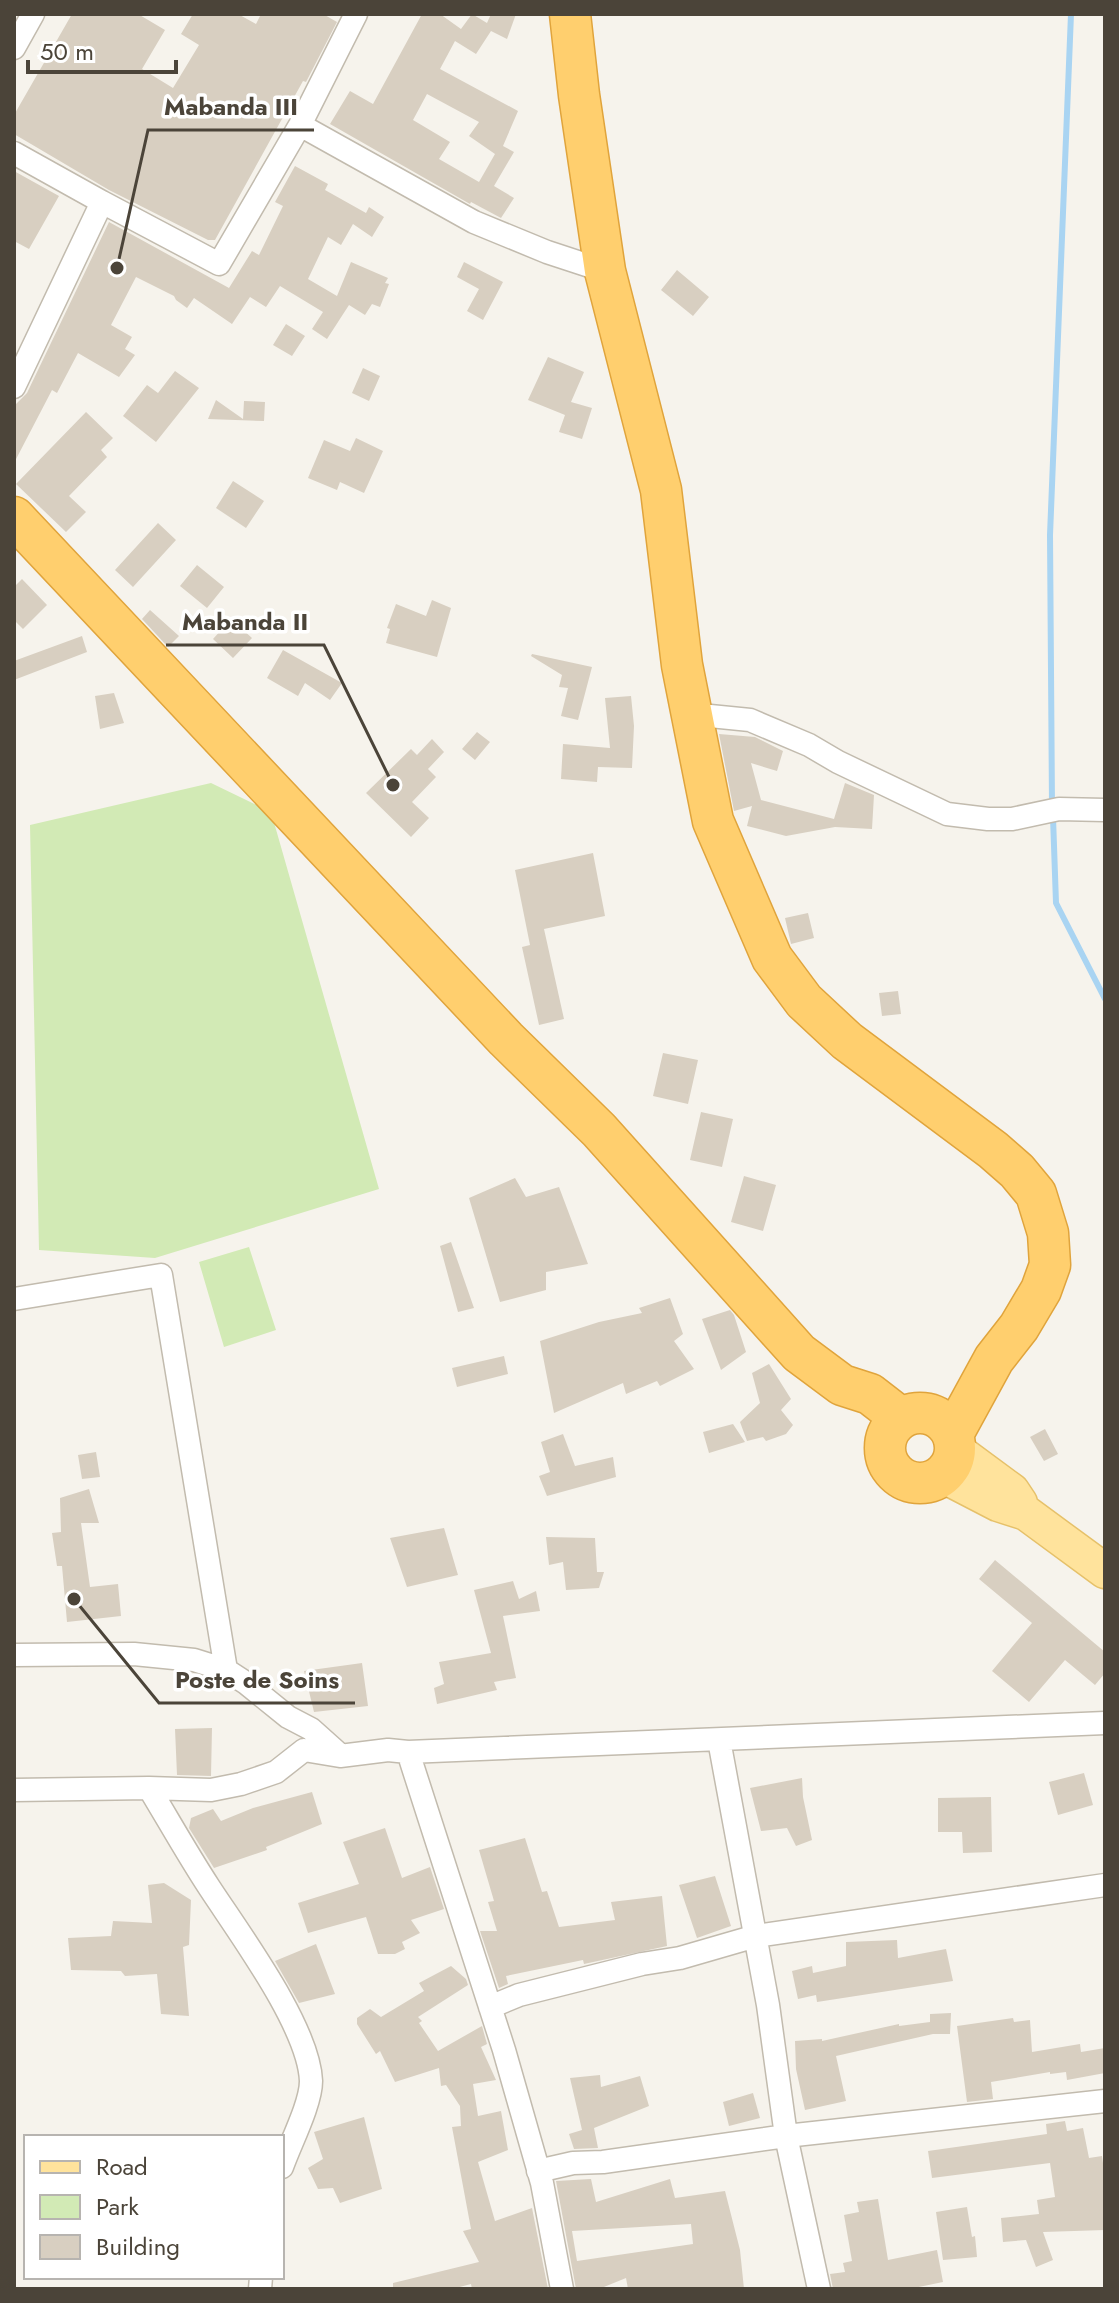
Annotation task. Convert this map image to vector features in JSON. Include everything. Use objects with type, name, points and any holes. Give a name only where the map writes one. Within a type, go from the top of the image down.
[{"type":"highway","points":[[14,517],[506,1039],[599,1130],[799,1353],[842,1385],[850,1411],[928,1439],[950,1394],[994,1359],[1019,1327],[1041,1290],[1050,1265],[1048,1233],[1036,1194],[1017,1171],[847,1041],[804,1001],[772,958],[713,821],[682,665],[661,490],[605,271],[570,14]]},
{"type":"main road","points":[[928,1439],[998,1504],[1026,1513],[1105,1571]]},
{"type":"street","points":[[14,48],[33,14]]},
{"type":"street","points":[[14,153],[219,264],[300,125],[356,14]]},
{"type":"street","points":[[300,125],[474,222],[547,252],[605,271]]},
{"type":"street","points":[[14,387],[102,202]]},
{"type":"street","points":[[693,717],[750,720],[809,745],[947,814],[1012,819],[1059,809],[1105,810]]},
{"type":"street","points":[[14,1299],[161,1275],[226,1670]]},
{"type":"street","points":[[14,1655],[134,1654],[194,1660],[226,1670],[288,1717],[311,1729],[340,1756]]},
{"type":"street","points":[[14,1790],[211,1790],[276,1772],[304,1750],[340,1756],[388,1750],[408,1752],[1105,1723]]},
{"type":"street","points":[[719,1740],[756,1936],[786,2136],[819,2289]]},
{"type":"street","points":[[408,1752],[490,2007],[538,2171],[562,2289]]},
{"type":"street","points":[[149,1788],[269,1979],[308,2060],[311,2082],[307,2103],[284,2162]]},
{"type":"street","points":[[490,2007],[519,1995],[642,1964],[680,1958],[756,1936],[1105,1885]]},
{"type":"street","points":[[538,2171],[573,2163],[603,2162],[786,2136],[1105,2101]]},
{"type":"green space","points":[[211,783],[271,812],[379,1189],[155,1258],[39,1250],[30,825]]},
{"type":"green space","points":[[249,1247],[276,1330],[224,1347],[199,1262]]},
{"type":"building","points":[[72,14],[138,14],[165,30],[142,69],[173,88],[199,45],[181,34],[193,14],[238,14],[256,24],[261,14],[323,14],[337,22],[215,240],[208,240],[109,190],[14,134],[14,115]]},
{"type":"building","points":[[422,14],[440,14],[461,29],[472,14],[487,23],[491,14],[516,14],[507,39],[491,31],[476,54],[455,41],[440,69],[518,111],[503,146],[514,152],[494,186],[514,198],[501,218],[470,204],[330,124],[350,91],[373,104]],"holes":[[[427,94],[479,122],[469,136],[495,154],[479,182],[439,159],[450,142],[413,120]]]},
{"type":"building","points":[[295,166],[328,184],[325,190],[366,213],[369,207],[384,217],[372,237],[353,224],[341,245],[328,237],[308,279],[337,296],[351,262],[388,278],[385,283],[389,284],[380,307],[372,304],[365,315],[349,305],[327,339],[312,329],[323,312],[280,286],[266,307],[250,297],[232,324],[194,298],[187,308],[174,296],[136,277],[111,325],[132,337],[125,349],[135,355],[119,377],[78,353],[57,393],[52,390],[14,463],[14,406],[27,393],[109,222],[229,288],[252,251],[259,255],[283,206],[275,202]]},
{"type":"building","points":[[14,171],[59,196],[29,249],[14,241]]},
{"type":"building","points":[[464,262],[503,282],[483,320],[467,311],[479,289],[457,277]]},
{"type":"building","points":[[677,270],[709,297],[693,316],[661,290]]},
{"type":"building","points":[[286,324],[305,336],[292,356],[273,345]]},
{"type":"building","points":[[548,357],[584,372],[571,402],[592,408],[582,439],[559,432],[565,415],[528,400]]},
{"type":"building","points":[[363,368],[380,376],[369,401],[352,393]]},
{"type":"building","points":[[175,371],[199,388],[156,442],[123,416],[147,385],[158,393]]},
{"type":"building","points":[[216,400],[243,419],[244,401],[265,402],[264,421],[208,419]]},
{"type":"building","points":[[86,412],[113,438],[101,450],[107,457],[69,496],[86,512],[66,532],[16,484]]},
{"type":"building","points":[[356,438],[383,451],[364,493],[340,482],[337,490],[308,478],[324,440],[350,451]]},
{"type":"building","points":[[233,481],[264,501],[246,528],[216,508]]},
{"type":"building","points":[[158,523],[176,540],[133,587],[115,570]]},
{"type":"building","points":[[197,565],[224,587],[207,608],[180,586]]},
{"type":"building","points":[[22,579],[47,605],[23,629],[14,620],[14,587]]},
{"type":"building","points":[[432,600],[451,608],[437,657],[386,643],[390,629],[387,628],[396,604],[426,616]]},
{"type":"building","points":[[150,610],[179,636],[168,647],[142,619]]},
{"type":"building","points":[[231,619],[252,638],[233,658],[213,639]]},
{"type":"building","points":[[82,636],[87,652],[14,680],[14,661]]},
{"type":"building","points":[[283,650],[342,683],[330,700],[305,683],[298,696],[267,678]]},
{"type":"building","points":[[532,654],[592,667],[578,720],[561,716],[568,688],[559,687],[562,675]]},
{"type":"building","points":[[114,693],[124,723],[100,729],[95,696]]},
{"type":"building","points":[[631,696],[634,726],[632,768],[598,767],[597,782],[561,779],[563,744],[610,748],[605,698]]},
{"type":"building","points":[[477,732],[490,742],[475,760],[462,749]]},
{"type":"building","points":[[719,734],[755,737],[783,751],[777,771],[751,763],[761,800],[834,819],[845,783],[874,795],[872,829],[835,827],[786,836],[747,826],[752,806],[734,811]]},
{"type":"building","points":[[432,739],[444,752],[428,769],[436,777],[412,802],[429,818],[411,837],[366,793],[411,749],[417,755]]},
{"type":"building","points":[[593,853],[605,916],[544,929],[564,1019],[539,1025],[522,947],[530,945],[515,870]]},
{"type":"building","points":[[808,913],[814,938],[791,944],[785,918]]},
{"type":"building","points":[[898,991],[901,1014],[882,1016],[879,993]]},
{"type":"building","points":[[663,1053],[698,1060],[688,1104],[653,1096]]},
{"type":"building","points":[[701,1112],[733,1119],[722,1167],[690,1160]]},
{"type":"building","points":[[744,1176],[776,1185],[763,1231],[731,1222]]},
{"type":"building","points":[[515,1178],[526,1197],[559,1187],[588,1264],[546,1272],[546,1290],[500,1302],[469,1198]]},
{"type":"building","points":[[451,1242],[474,1308],[458,1312],[440,1246]]},
{"type":"building","points":[[670,1298],[683,1334],[674,1341],[694,1369],[660,1386],[657,1381],[626,1394],[623,1383],[554,1413],[540,1341],[599,1322],[642,1313],[639,1308]]},
{"type":"building","points":[[730,1310],[746,1352],[721,1370],[702,1319]]},
{"type":"building","points":[[504,1356],[508,1374],[457,1387],[452,1368]]},
{"type":"building","points":[[769,1364],[791,1399],[781,1410],[793,1425],[786,1434],[766,1441],[763,1437],[747,1441],[740,1422],[760,1403],[752,1373]]},
{"type":"building","points":[[733,1424],[745,1442],[709,1453],[703,1432]]},
{"type":"building","points":[[1045,1429],[1058,1454],[1044,1461],[1030,1437]]},
{"type":"building","points":[[563,1434],[575,1466],[613,1457],[616,1477],[547,1496],[539,1476],[550,1472],[541,1442]]},
{"type":"building","points":[[96,1452],[100,1477],[82,1479],[78,1455]]},
{"type":"building","points":[[89,1489],[99,1523],[81,1523],[90,1587],[118,1584],[121,1616],[67,1622],[62,1566],[57,1566],[52,1533],[61,1532],[60,1498]]},
{"type":"building","points":[[444,1528],[458,1575],[407,1587],[390,1538]]},
{"type":"building","points":[[546,1537],[595,1538],[597,1572],[604,1572],[599,1588],[566,1590],[563,1562],[549,1565]]},
{"type":"building","points":[[995,1560],[1105,1652],[1105,1673],[1095,1685],[1065,1660],[1029,1702],[992,1671],[1032,1623],[979,1579]]},
{"type":"building","points":[[513,1581],[519,1599],[536,1591],[540,1611],[503,1616],[516,1678],[494,1682],[497,1690],[437,1704],[434,1688],[444,1684],[439,1662],[491,1653],[474,1590]]},
{"type":"building","points":[[362,1663],[368,1706],[314,1712],[304,1671]]},
{"type":"building","points":[[212,1728],[211,1776],[177,1775],[175,1729]]},
{"type":"building","points":[[1084,1773],[1093,1805],[1058,1815],[1049,1782]]},
{"type":"building","points":[[802,1778],[812,1840],[796,1846],[787,1828],[761,1831],[750,1788]]},
{"type":"building","points":[[312,1792],[322,1824],[266,1847],[267,1850],[214,1868],[189,1828],[191,1818],[213,1809],[221,1821],[253,1808]]},
{"type":"building","points":[[991,1797],[992,1852],[963,1853],[962,1832],[938,1832],[938,1798]]},
{"type":"building","points":[[385,1828],[402,1878],[430,1867],[444,1909],[411,1920],[420,1933],[402,1942],[405,1949],[395,1954],[378,1954],[366,1917],[308,1933],[298,1903],[359,1884],[343,1842]]},
{"type":"building","points":[[525,1838],[542,1892],[547,1891],[559,1927],[615,1920],[611,1902],[662,1896],[667,1946],[584,1964],[583,1960],[506,1976],[508,1984],[499,1988],[480,1931],[497,1931],[488,1902],[494,1901],[479,1850]]},
{"type":"building","points":[[715,1876],[731,1926],[697,1938],[679,1885]]},
{"type":"building","points":[[164,1883],[191,1900],[189,1945],[183,1947],[189,2016],[161,2014],[157,1974],[125,1976],[121,1971],[71,1970],[68,1938],[111,1936],[113,1921],[152,1923],[148,1885]]},
{"type":"building","points":[[897,1940],[898,1958],[946,1949],[953,1981],[817,2002],[816,1995],[798,1999],[792,1971],[812,1966],[813,1973],[846,1966],[846,1942]]},
{"type":"building","points":[[316,1944],[335,1994],[299,2003],[275,1961]]},
{"type":"building","points":[[451,1966],[466,1979],[468,1985],[418,2017],[422,2021],[419,2023],[438,2051],[482,2026],[487,2044],[481,2047],[496,2080],[473,2084],[478,2116],[501,2111],[508,2150],[478,2162],[495,2221],[532,2208],[548,2289],[472,2289],[471,2284],[452,2289],[393,2289],[393,2283],[479,2262],[463,2231],[471,2229],[452,2127],[461,2126],[460,2106],[446,2085],[441,2086],[439,2068],[395,2082],[380,2051],[376,2054],[357,2024],[357,2018],[370,2009],[381,2017],[424,1991],[419,1983]]},
{"type":"building","points":[[951,2013],[950,2034],[933,2034],[836,2056],[846,2101],[805,2110],[796,2069],[795,2041],[822,2041],[899,2024],[930,2022],[930,2014]]},
{"type":"building","points":[[1013,2018],[1014,2022],[1030,2020],[1032,2052],[1080,2044],[1081,2052],[1105,2048],[1105,2073],[1067,2080],[1066,2072],[1050,2072],[991,2082],[993,2099],[967,2102],[957,2026]]},
{"type":"building","points":[[600,2075],[601,2087],[640,2076],[649,2106],[594,2128],[598,2148],[574,2149],[569,2134],[582,2130],[570,2078]]},
{"type":"building","points":[[753,2093],[760,2118],[729,2126],[723,2102]]},
{"type":"building","points":[[364,2117],[382,2189],[340,2203],[333,2188],[318,2189],[308,2168],[323,2159],[314,2132]]},
{"type":"building","points":[[1065,2121],[1067,2131],[1083,2128],[1089,2158],[1102,2156],[1105,2230],[1043,2232],[1053,2260],[1036,2267],[1026,2240],[1003,2242],[1001,2218],[1039,2214],[1037,2200],[1055,2197],[1050,2163],[932,2178],[928,2151],[1047,2134],[1046,2124]]},
{"type":"building","points":[[591,2179],[596,2202],[670,2179],[675,2198],[725,2191],[740,2250],[744,2289],[628,2289],[626,2278],[599,2289],[576,2289],[556,2181]],"holes":[[[691,2224],[693,2244],[577,2261],[572,2231]]]},
{"type":"building","points":[[878,2199],[888,2260],[937,2250],[943,2282],[909,2289],[833,2289],[830,2274],[845,2272],[843,2263],[852,2261],[844,2215],[859,2212],[857,2202]]},
{"type":"building","points":[[967,2207],[977,2257],[943,2260],[936,2212]]},
{"type":"waterway","points":[[1052,806],[1050,535],[1071,14]]},
{"type":"waterway","points":[[1053,817],[1056,903],[1105,999]]},
{"type":"place","name":"Mabanda III","points":[[117,268]]},
{"type":"place","name":"Mabanda II","points":[[393,785]]},
{"type":"place","name":"Poste de Soins","points":[[74,1599]]}]
